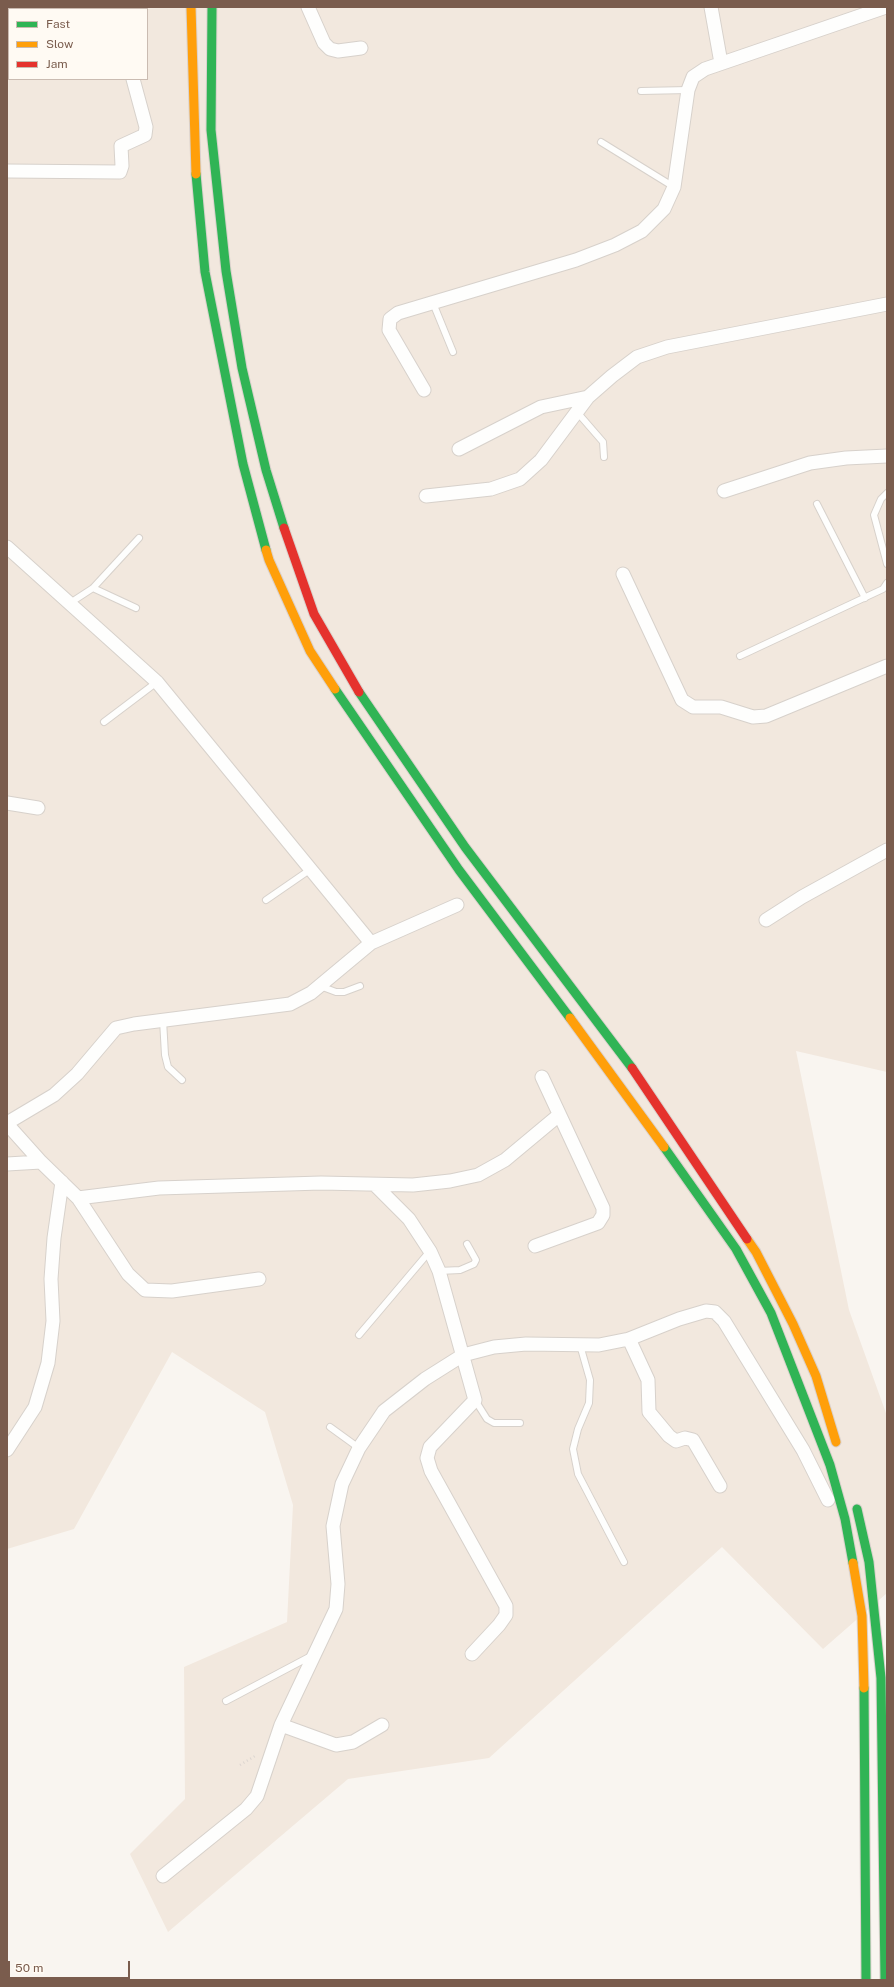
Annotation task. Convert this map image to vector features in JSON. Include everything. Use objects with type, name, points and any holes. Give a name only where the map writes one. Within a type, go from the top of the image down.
[{"type":"highway","points":[[191,7],[194,154],[205,272],[243,464],[269,560],[292,613],[310,651],[362,731],[411,802],[459,870],[618,1082],[736,1250],[771,1313],[830,1465],[846,1519],[862,1616],[866,1733],[866,1980]]},
{"type":"highway","points":[[212,7],[211,130],[227,278],[242,368],[266,470],[287,539],[314,614],[357,689],[465,846],[641,1079],[756,1252],[793,1324],[813,1370],[839,1451]]},
{"type":"highway","points":[[855,1502],[870,1562],[878,1644],[882,1761],[885,1980]]},
{"type":"street","points":[[308,7],[324,43],[330,49],[338,50],[361,48]]},
{"type":"street","points":[[711,7],[721,63]]},
{"type":"street","points":[[424,390],[389,330],[390,320],[398,313],[576,260],[615,245],[642,231],[664,209],[674,187],[688,90],[693,77],[704,68],[886,7]]},
{"type":"street","points":[[7,171],[120,172],[122,166],[121,146],[145,135],[146,127],[133,80]]},
{"type":"street","points":[[426,496],[491,489],[520,479],[541,460],[588,397],[637,357],[667,347],[887,304]]},
{"type":"street","points":[[459,449],[541,407],[588,397]]},
{"type":"street","points":[[724,491],[810,463],[846,458],[887,456]]},
{"type":"street","points":[[7,547],[158,682],[192,726],[371,943]]},
{"type":"street","points":[[623,574],[682,700],[692,707],[721,707],[753,718],[766,716],[887,666]]},
{"type":"street","points":[[7,803],[38,808]]},
{"type":"street","points":[[766,920],[802,897],[887,850]]},
{"type":"street","points":[[259,1280],[172,1291],[145,1290],[128,1274],[78,1198],[41,1162],[7,1124],[54,1095],[77,1074],[116,1028],[163,1020],[290,1004],[311,993],[371,943],[457,905]]},
{"type":"street","points":[[535,1246],[598,1223],[603,1215],[603,1208],[542,1077]]},
{"type":"street","points":[[78,1198],[173,1187],[321,1183],[413,1185],[478,1175],[505,1160],[559,1115]]},
{"type":"street","points":[[7,1164],[41,1162]]},
{"type":"street","points":[[7,1450],[35,1407],[48,1363],[53,1321],[51,1278],[54,1238],[62,1182]]},
{"type":"street","points":[[375,1185],[409,1219],[430,1251],[439,1271],[475,1400],[430,1447],[427,1458],[431,1471],[506,1606],[506,1615],[499,1625],[472,1654]]},
{"type":"street","points":[[163,1876],[246,1809],[257,1796],[281,1725],[336,1609],[338,1584],[333,1526],[342,1484],[359,1448],[384,1411],[425,1379],[463,1355],[494,1347],[526,1344],[599,1345],[629,1340],[679,1319],[706,1311],[714,1312],[724,1321],[799,1444],[828,1500]]},
{"type":"street","points":[[629,1340],[648,1380],[650,1412],[669,1436],[676,1441],[685,1438],[693,1440],[720,1486]]},
{"type":"street","points":[[281,1725],[336,1745],[353,1742],[382,1725]]},
{"type":"lane","points":[[641,91],[688,90]]},
{"type":"lane","points":[[601,142],[674,187]]},
{"type":"lane","points":[[433,303],[453,352]]},
{"type":"lane","points":[[577,412],[603,442],[605,447],[604,457]]},
{"type":"lane","points":[[887,493],[881,499],[874,515],[887,564]]},
{"type":"lane","points":[[817,504],[865,598]]},
{"type":"lane","points":[[70,603],[93,588],[139,538]]},
{"type":"lane","points":[[740,656],[865,598],[883,589],[887,583]]},
{"type":"lane","points":[[93,588],[136,608]]},
{"type":"lane","points":[[104,722],[158,682]]},
{"type":"lane","points":[[266,900],[311,869]]},
{"type":"lane","points":[[320,986],[336,992],[344,992],[360,986]]},
{"type":"lane","points":[[163,1020],[164,1055],[168,1067],[182,1080]]},
{"type":"lane","points":[[439,1271],[460,1270],[474,1264],[476,1260],[467,1244]]},
{"type":"lane","points":[[359,1335],[430,1251]]},
{"type":"lane","points":[[580,1345],[590,1380],[589,1403],[578,1429],[573,1449],[578,1474],[624,1562]]},
{"type":"lane","points":[[475,1400],[487,1419],[494,1423],[520,1423]]},
{"type":"lane","points":[[330,1427],[359,1448]]},
{"type":"lane","points":[[226,1701],[314,1654]]},
{"type":"shaded area","points":[[7,7],[887,7],[887,1072],[796,1051],[849,1310],[887,1416],[887,1593],[823,1649],[722,1547],[489,1758],[348,1779],[168,1932],[130,1854],[185,1799],[184,1667],[287,1622],[293,1505],[265,1412],[172,1352],[74,1529],[7,1549]]},
{"type":"traffic: fast","points":[[212,7],[211,130],[226,271],[242,368],[266,470],[284,528]]},
{"type":"traffic: fast","points":[[196,174],[205,272],[243,464],[266,550]]},
{"type":"traffic: fast","points":[[335,689],[459,870],[570,1018]]},
{"type":"traffic: fast","points":[[359,692],[465,847],[632,1068]]},
{"type":"traffic: fast","points":[[664,1147],[736,1249],[771,1313],[830,1465],[845,1519],[853,1563]]},
{"type":"traffic: fast","points":[[857,1509],[869,1562],[881,1678],[885,1980]]},
{"type":"traffic: fast","points":[[864,1688],[866,1980]]},
{"type":"traffic: slow","points":[[191,7],[196,174]]},
{"type":"traffic: slow","points":[[266,550],[269,560],[310,651],[335,689]]},
{"type":"traffic: slow","points":[[570,1018],[664,1147]]},
{"type":"traffic: slow","points":[[747,1239],[756,1252],[793,1324],[816,1376],[836,1442]]},
{"type":"traffic: slow","points":[[853,1563],[862,1616],[864,1688]]},
{"type":"traffic: jam","points":[[284,528],[314,614],[359,692]]},
{"type":"traffic: jam","points":[[632,1068],[747,1239]]}]
